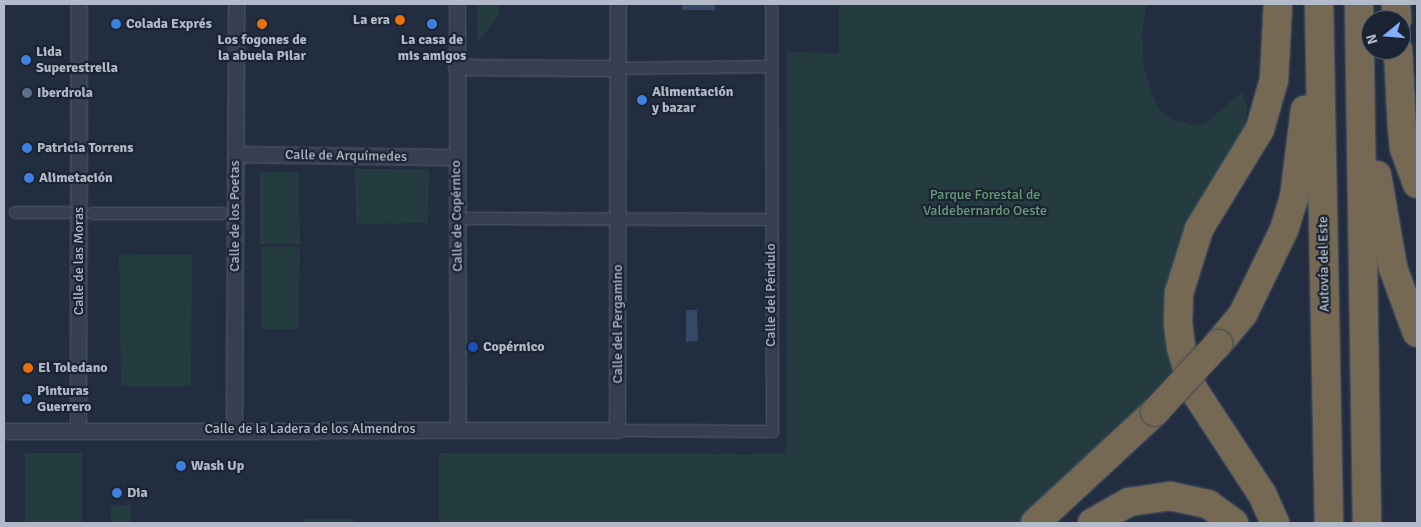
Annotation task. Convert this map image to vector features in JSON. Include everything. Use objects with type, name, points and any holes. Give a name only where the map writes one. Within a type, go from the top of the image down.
[{"type":"highway","points":[[1275,523],[1262,494],[1193,389],[1180,347],[1178,322],[1179,293],[1199,229],[1260,129],[1274,80],[1278,4]]},
{"type":"highway","points":[[1035,523],[1155,412],[1218,344],[1243,314],[1271,261],[1294,198],[1303,140],[1308,80],[1306,4]]},
{"type":"highway","name":"Autovía del Este","points":[[1318,4],[1329,523]]},
{"type":"highway","points":[[1359,4],[1361,51]]},
{"type":"highway","points":[[1361,60],[1367,523]]},
{"type":"highway","points":[[1363,60],[1373,108],[1379,197],[1393,268],[1417,333]]},
{"type":"highway","points":[[1399,60],[1404,148],[1417,184]]},
{"type":"highway","points":[[1092,523],[1129,502],[1170,496],[1208,504],[1234,523]]},
{"type":"street","name":"Calle de las Moras","points":[[78,428],[79,4]]},
{"type":"street","name":"Calle de los Poetas","points":[[234,429],[236,4]]},
{"type":"street","name":"Calle de Copérnico","points":[[457,4],[458,428]]},
{"type":"street","name":"Calle del Pergamino","points":[[617,430],[618,4]]},
{"type":"street","name":"Calle del Péndulo","points":[[617,430],[772,431],[772,4]]},
{"type":"street","points":[[456,67],[617,68],[771,66]]},
{"type":"street","name":"Calle de Arquímedes","points":[[236,154],[456,157]]},
{"type":"street","points":[[16,212],[66,212]]},
{"type":"street","points":[[92,212],[221,213]]},
{"type":"street","points":[[458,218],[771,219]]},
{"type":"street","name":"Calle de la Ladera de los Almendros","points":[[4,431],[78,428],[617,430]]},
{"type":"green space","points":[[477,4],[496,4],[501,11],[478,43]]},
{"type":"green space","name":"Parque Forestal de Valdebernardo Oeste","points":[[839,4],[1147,4],[1142,31],[1144,70],[1157,107],[1171,119],[1193,125],[1205,123],[1242,92],[1247,107],[1245,126],[1236,150],[1189,223],[1174,260],[1168,290],[1177,375],[1019,523],[439,523],[439,453],[786,454],[787,52],[839,53]]},
{"type":"green space","points":[[355,169],[429,169],[428,223],[356,224]]},
{"type":"green space","points":[[260,172],[299,172],[300,244],[260,244]]},
{"type":"green space","points":[[261,247],[300,247],[299,329],[261,329]]},
{"type":"green space","points":[[119,254],[192,255],[191,386],[121,386]]},
{"type":"green space","points":[[25,453],[82,453],[82,523],[25,523]]},
{"type":"green space","points":[[131,505],[131,523],[111,523],[110,506]]},
{"type":"green space","points":[[304,519],[354,519],[354,523],[304,523]]},
{"type":"water","points":[[682,4],[715,4],[715,10],[682,10]]},
{"type":"water","points":[[686,310],[697,310],[698,341],[686,342]]},
{"type":"place","name":"La era","points":[[400,20]]},
{"type":"place","name":"Colada Exprés","points":[[116,24]]},
{"type":"place","name":"Los fogones de la abuela Pilar","points":[[262,24]]},
{"type":"place","name":"La casa de mis amigos","points":[[432,24]]},
{"type":"place","name":"Lida Superestrella","points":[[26,60]]},
{"type":"place","name":"Iberdrola","points":[[27,93]]},
{"type":"place","name":"Alimentación y bazar","points":[[642,100]]},
{"type":"place","name":"Patricia Torrens","points":[[27,148]]},
{"type":"place","name":"Alimetación","points":[[29,178]]},
{"type":"place","name":"Copérnico","points":[[473,347]]},
{"type":"place","name":"El Toledano","points":[[28,368]]},
{"type":"place","name":"Pinturas Guerrero","points":[[27,399]]},
{"type":"place","name":"Wash Up","points":[[181,466]]},
{"type":"place","name":"Dia","points":[[117,493]]}]
